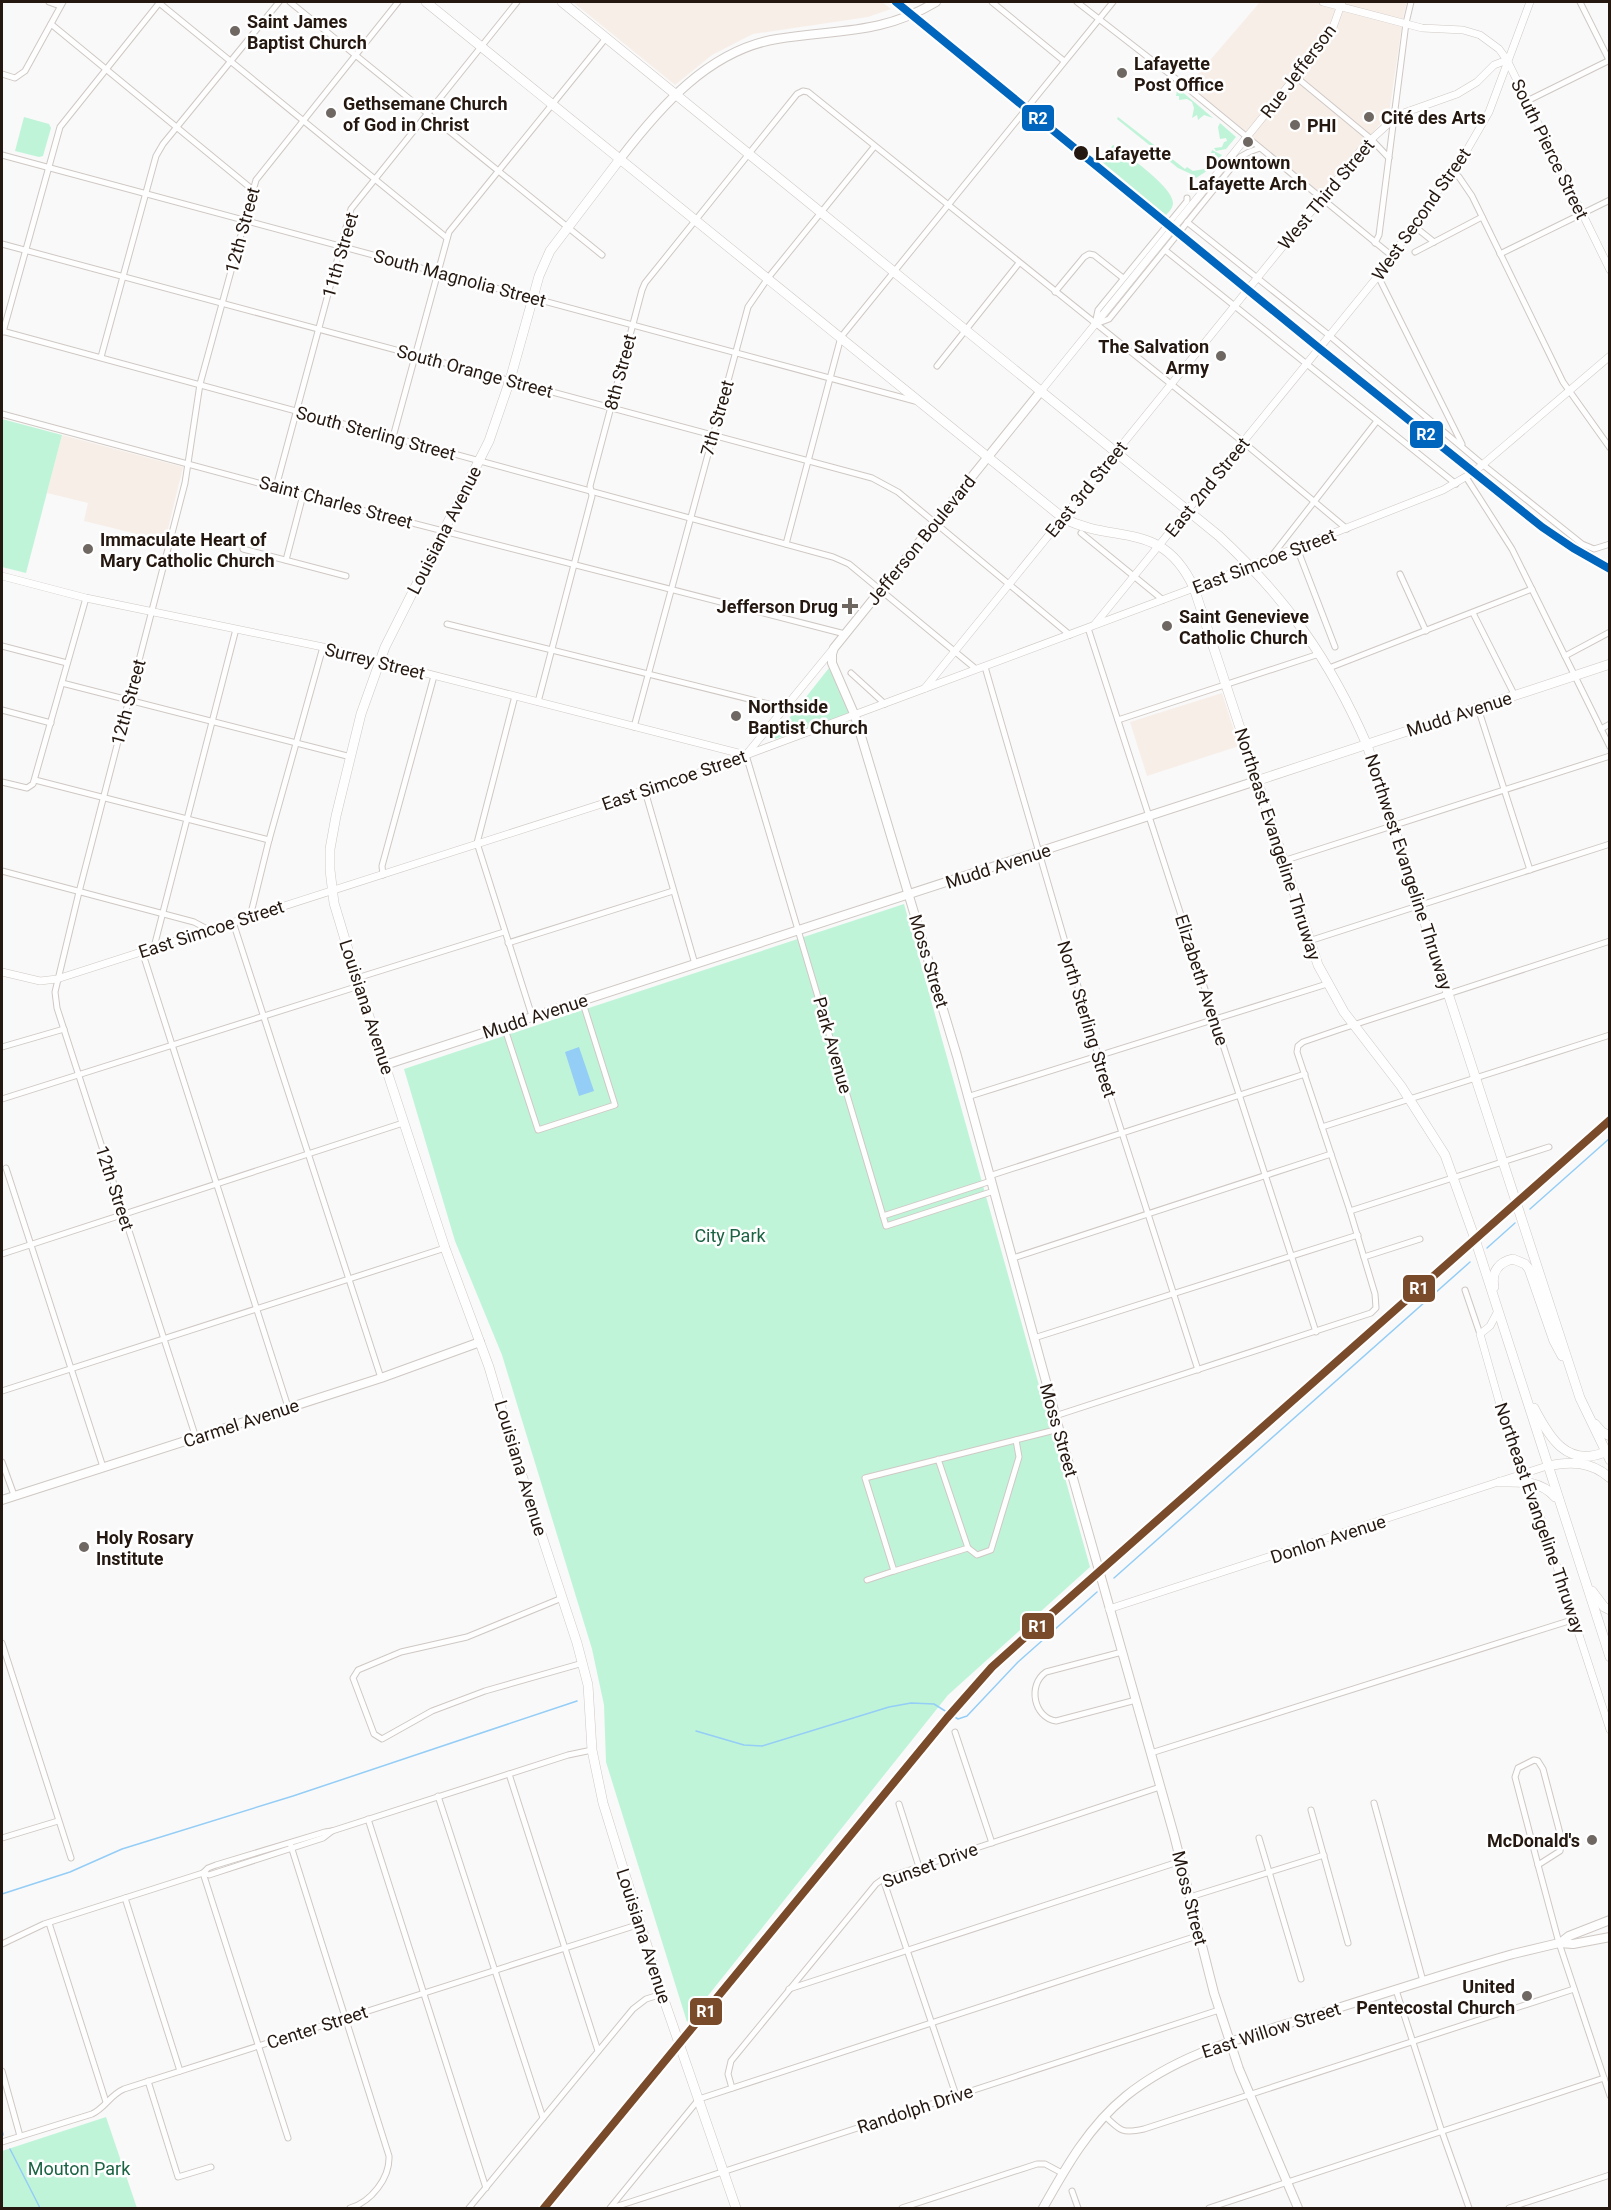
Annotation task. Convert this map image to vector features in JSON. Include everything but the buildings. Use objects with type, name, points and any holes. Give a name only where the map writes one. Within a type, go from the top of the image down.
[{"type":"main road","name":"Northeast Evangeline Thruway","points":[[426,2],[1063,518],[1084,526],[1138,537],[1158,547],[1183,569],[1194,588],[1309,942],[1327,984],[1353,1025],[1410,1099],[1445,1155],[1610,1657]]},
{"type":"main road","name":"Northwest Evangeline Thruway","points":[[562,2],[1219,536],[1251,566],[1282,601],[1320,653],[1367,745],[1575,1379],[1589,1417],[1608,1454]]},
{"type":"main road","name":"Louisiana Avenue","points":[[736,2208],[662,1994],[606,1814],[592,1750],[590,1703],[583,1663],[489,1367],[445,1248],[358,982],[332,891],[330,861],[332,836],[364,706],[380,662],[403,609],[479,461],[497,420],[539,276],[550,251],[567,226],[641,132],[676,95],[720,59],[747,46],[776,39],[890,23],[936,2]]},
{"type":"main road","name":"Jefferson Boulevard","points":[[834,648],[1041,391]]},
{"type":"main road","name":"Moss Street","points":[[834,648],[832,663],[855,716],[951,1035],[1055,1416],[1191,1897],[1219,2010],[1249,2095],[1298,2208]]},
{"type":"main road","name":"Mudd Avenue","points":[[385,1065],[1610,664]]},
{"type":"main road","points":[[1498,1311],[1493,1281],[1496,1268],[1506,1260],[1519,1261],[1529,1269],[1554,1341],[1575,1379]]},
{"type":"main road","name":"Carmel Avenue","points":[[2,1500],[381,1378],[480,1342]]},
{"type":"main road","points":[[1522,1384],[1552,1440],[1573,1454],[1584,1456],[1608,1454]]},
{"type":"main road","points":[[1589,1417],[1602,1432],[1610,1436]]},
{"type":"main road","points":[[1547,1467],[1576,1462],[1587,1465],[1610,1478]]},
{"type":"main road","points":[[1500,1482],[1527,1478],[1546,1487],[1558,1501]]},
{"type":"main road","points":[[1585,1581],[1600,1603],[1610,1610]]},
{"type":"main road","name":"East Willow Street","points":[[1559,1943],[1569,1936],[1610,1920]]},
{"type":"main road","name":"East Willow Street","points":[[1043,2208],[1081,2145],[1105,2116],[1125,2097],[1155,2075],[1195,2055],[1513,1954],[1559,1943],[1573,1944],[1610,1935]]},
{"type":"street","points":[[2,74],[13,78],[25,71],[61,4],[50,2]]},
{"type":"street","points":[[2,332],[60,127],[159,2],[447,238]]},
{"type":"street","points":[[101,357],[156,156],[279,2]]},
{"type":"street","points":[[290,2],[602,255]]},
{"type":"street","name":"12th Street","points":[[196,1438],[64,1029],[55,997],[57,979],[189,464],[200,384],[253,190],[259,175],[398,2]]},
{"type":"street","name":"11th Street","points":[[276,487],[351,209],[517,2]]},
{"type":"street","points":[[993,2],[1064,61]]},
{"type":"street","points":[[1077,2],[1392,256]]},
{"type":"street","points":[[786,544],[841,337],[1113,2]]},
{"type":"street","name":"South Pierce Street","points":[[1323,2],[1342,4],[1429,29],[1463,30],[1480,35],[1499,49],[1507,60],[1610,270]]},
{"type":"street","points":[[1375,243],[1379,235],[1406,23],[1411,2]]},
{"type":"street","name":"West Second Street","points":[[1319,348],[1378,276],[1486,119],[1530,2]]},
{"type":"street","points":[[1527,101],[1609,61],[1580,2]]},
{"type":"street","name":"Rue Jefferson","points":[[1247,137],[1333,30],[1342,4]]},
{"type":"street","points":[[51,24],[253,190]]},
{"type":"street","points":[[393,437],[436,272],[453,226],[606,38]]},
{"type":"street","name":"West Third Street","points":[[1248,290],[1371,139],[1393,118],[1404,111],[1457,94],[1477,82],[1494,65],[1507,60]]},
{"type":"street","points":[[1296,77],[1371,139],[1389,158]]},
{"type":"street","name":"8th Street","points":[[538,702],[592,496],[590,486],[645,283],[796,94],[803,90],[808,92],[874,147]]},
{"type":"street","name":"Jefferson Boulevard","points":[[1041,391],[1247,137]]},
{"type":"street","points":[[874,147],[1243,442],[1347,529]]},
{"type":"street","name":"7th Street","points":[[634,727],[748,307],[768,278],[874,147]]},
{"type":"street","name":"Jefferson Boulevard","points":[[1095,324],[1109,319],[1240,157],[1260,148]]},
{"type":"street","name":"South Magnolia Street","points":[[2,155],[919,402]]},
{"type":"street","points":[[1452,171],[1468,188],[1568,391],[1610,448]]},
{"type":"street","name":"Jefferson Boulevard","points":[[1095,324],[1098,310],[1187,201],[1187,198]]},
{"type":"street","points":[[1500,254],[1610,200]]},
{"type":"street","points":[[1415,252],[1482,217]]},
{"type":"street","points":[[1187,222],[1588,548],[1601,548],[1610,543]]},
{"type":"street","points":[[1414,226],[1434,242]]},
{"type":"street","name":"South Orange Street","points":[[2,244],[881,482],[898,492],[1070,635]]},
{"type":"street","points":[[1165,250],[1456,484]]},
{"type":"street","points":[[1055,292],[1084,256],[1089,254],[1094,255],[1123,278]]},
{"type":"street","points":[[937,366],[1018,263]]},
{"type":"street","points":[[1378,276],[1464,448]]},
{"type":"street","name":"East 3rd Street","points":[[924,689],[1248,290]]},
{"type":"street","name":"South Sterling Street","points":[[2,332],[840,559],[881,590]]},
{"type":"street","name":"East 2nd Street","points":[[1091,627],[1319,348]]},
{"type":"street","name":"East Simcoe Street","points":[[2,972],[40,981],[57,979],[477,845],[645,791],[746,755],[1163,600],[1456,484],[1610,356]]},
{"type":"street","name":"Saint Charles Street","points":[[2,414],[303,495],[845,634]]},
{"type":"street","points":[[1269,559],[1377,421]]},
{"type":"street","points":[[1466,477],[1500,527],[1610,747]]},
{"type":"street","points":[[286,560],[303,495]]},
{"type":"street","points":[[1081,532],[1163,600]]},
{"type":"street","points":[[1297,548],[1335,647]]},
{"type":"street","points":[[243,549],[346,576]]},
{"type":"street","points":[[1400,574],[1426,631]]},
{"type":"street","name":"Surrey Street","points":[[2,576],[86,598],[323,647],[746,755]]},
{"type":"street","points":[[1329,668],[1473,614],[1532,589]]},
{"type":"street","points":[[881,590],[976,669]]},
{"type":"street","points":[[2,782],[30,787],[35,780],[86,598]]},
{"type":"street","points":[[1473,614],[1515,696]]},
{"type":"street","points":[[447,624],[785,708]]},
{"type":"street","name":"Elizabeth Avenue","points":[[1091,627],[1118,720],[1316,1332]]},
{"type":"street","points":[[154,947],[236,629]]},
{"type":"street","points":[[1565,656],[1610,633]]},
{"type":"street","points":[[2,646],[67,663]]},
{"type":"street","points":[[250,917],[323,647]]},
{"type":"street","name":"Jefferson Boulevard","points":[[746,755],[834,648]]},
{"type":"street","points":[[1118,720],[1320,653]]},
{"type":"street","name":"North Sterling Street","points":[[985,667],[1098,1056],[1198,1370]]},
{"type":"street","points":[[851,673],[885,704]]},
{"type":"street","points":[[383,875],[382,866],[434,676]]},
{"type":"street","points":[[62,683],[351,757]]},
{"type":"street","points":[[514,696],[477,836],[477,845],[532,1016]]},
{"type":"street","points":[[1478,708],[1530,870]]},
{"type":"street","points":[[2,710],[51,723]]},
{"type":"street","points":[[1601,729],[1610,724]]},
{"type":"street","name":"Park Avenue","points":[[746,755],[883,1216]]},
{"type":"street","points":[[1283,861],[1610,756]]},
{"type":"street","points":[[35,780],[269,840]]},
{"type":"street","points":[[645,791],[695,964]]},
{"type":"street","points":[[1309,942],[1610,844]]},
{"type":"street","points":[[2,872],[194,922],[209,930]]},
{"type":"street","points":[[508,943],[673,891]]},
{"type":"street","points":[[233,922],[381,1378]]},
{"type":"street","points":[[2,1100],[264,1016],[504,932]]},
{"type":"street","points":[[1055,1416],[1364,1316],[1376,1308],[1375,1294],[1358,1235],[1297,1052],[1299,1045],[1353,1025],[1610,941]]},
{"type":"street","points":[[142,951],[288,1407]]},
{"type":"street","points":[[967,1097],[1327,984]]},
{"type":"street","points":[[504,1026],[538,1130],[615,1105],[582,1000]]},
{"type":"street","points":[[2,1047],[64,1029]]},
{"type":"street","points":[[1322,1127],[1610,1035]]},
{"type":"street","points":[[994,1191],[886,1226],[883,1216],[1122,1133],[1305,1074]]},
{"type":"street","points":[[2,1254],[403,1123]]},
{"type":"street","points":[[1350,1211],[1549,1147]]},
{"type":"street","points":[[1012,1258],[1331,1154]]},
{"type":"street","points":[[6,1168],[103,1467]]},
{"type":"street","points":[[1034,1338],[1358,1235]]},
{"type":"street","points":[[1364,1257],[1420,1239]]},
{"type":"street","points":[[2,1391],[445,1248]]},
{"type":"street","points":[[1465,1290],[1480,1334],[1490,1326],[1498,1311]]},
{"type":"street","name":"Northeast Evangeline Thruway","points":[[1480,1334],[1502,1412],[1575,1619],[1610,1731]]},
{"type":"street","points":[[894,1571],[865,1478],[1059,1429]]},
{"type":"street","points":[[938,1459],[968,1548],[977,1555],[991,1550],[1019,1456],[1016,1440]]},
{"type":"street","points":[[2,1462],[14,1495]]},
{"type":"street","points":[[1527,1478],[1547,1467]]},
{"type":"street","name":"Donlon Avenue","points":[[1109,1609],[1500,1482]]},
{"type":"street","points":[[867,1580],[968,1548]]},
{"type":"street","points":[[562,1598],[467,1637],[401,1652],[358,1670],[353,1675],[374,1734],[382,1739],[432,1711],[474,1695],[583,1663]]},
{"type":"street","points":[[1151,1753],[1575,1619]]},
{"type":"street","points":[[2,1643],[70,1858]]},
{"type":"street","points":[[1122,1652],[1046,1672],[1040,1676],[1034,1689],[1039,1709],[1047,1719],[1056,1722],[1136,1700]]},
{"type":"street","points":[[956,1732],[992,1843]]},
{"type":"street","points":[[2,1944],[49,1923],[203,1874],[208,1868],[216,1865],[291,1845],[438,1796],[568,1755],[592,1750]]},
{"type":"street","points":[[1538,1865],[1560,1851],[1562,1841],[1543,1769],[1538,1761],[1534,1760],[1518,1768],[1515,1777],[1538,1865],[1559,1943],[1610,2096]]},
{"type":"street","points":[[509,1774],[598,2051]]},
{"type":"street","name":"Sunset Drive","points":[[732,2088],[728,2074],[731,2061],[876,1884],[883,1879],[1160,1787]]},
{"type":"street","points":[[438,1796],[543,2118]]},
{"type":"street","points":[[1374,1803],[1423,1981]]},
{"type":"street","points":[[899,1804],[919,1867]]},
{"type":"street","points":[[1311,1810],[1348,1943]]},
{"type":"street","points":[[368,1819],[486,2188]]},
{"type":"street","points":[[2,1838],[58,1821]]},
{"type":"street","points":[[1258,1838],[1301,1979]]},
{"type":"street","points":[[291,1845],[389,2156],[386,2175],[362,2204],[350,2208]]},
{"type":"street","points":[[1191,1897],[1324,1855]]},
{"type":"street","points":[[789,1989],[1181,1861]]},
{"type":"street","points":[[203,1874],[288,2138]]},
{"type":"street","points":[[883,1879],[956,2096]]},
{"type":"street","points":[[125,1898],[180,2071]]},
{"type":"street","points":[[49,1923],[106,2102]]},
{"type":"street","name":"Center Street","points":[[2,2142],[92,2114],[99,2111],[116,2092],[148,2081],[640,1924]]},
{"type":"street","points":[[611,2208],[699,2099],[1200,1935]]},
{"type":"street","points":[[1105,2116],[1119,2129],[1130,2132],[1574,1989]]},
{"type":"street","points":[[1396,1990],[1469,2208]]},
{"type":"street","points":[[469,2208],[638,2004],[650,1997],[662,1994]]},
{"type":"street","name":"Randolph Drive","points":[[611,2208],[1219,2010]]},
{"type":"street","points":[[2,2071],[20,2136]]},
{"type":"street","points":[[1209,2208],[1604,2078]]},
{"type":"street","points":[[148,2081],[178,2176],[211,2167]]},
{"type":"street","points":[[902,2208],[1037,2164],[1045,2164],[1062,2174]]},
{"type":"street","points":[[1509,2208],[1610,2175]]},
{"type":"street","points":[[1072,2191],[1078,2208]]},
{"type":"shaded area","points":[[573,2],[882,2],[891,9],[868,17],[753,34],[712,55],[675,85]]},
{"type":"shaded area","points":[[1260,2],[1407,2],[1389,114],[1320,192],[1187,87]]},
{"type":"shaded area","points":[[62,435],[183,467],[165,541],[84,521],[88,503],[47,493]]},
{"type":"shaded area","points":[[1222,693],[1239,746],[1147,776],[1130,722]]},
{"type":"green space","points":[[1177,90],[1180,90],[1213,118],[1204,115],[1198,120],[1197,115],[1192,118],[1194,108],[1192,102],[1187,99],[1179,100],[1179,96],[1176,96]]},
{"type":"green space","points":[[24,117],[49,124],[51,128],[43,156],[15,151]]},
{"type":"green space","points":[[1118,117],[1185,169],[1187,167],[1193,171],[1204,169],[1210,158],[1215,155],[1211,153],[1212,150],[1222,155],[1210,169],[1196,178],[1178,168],[1117,119]]},
{"type":"green space","points":[[1220,123],[1236,137],[1226,149],[1216,151],[1214,148],[1222,147],[1227,141],[1226,138],[1220,139],[1218,127]]},
{"type":"green space","points":[[1113,145],[1158,180],[1166,189],[1173,203],[1166,215],[1101,161]]},
{"type":"green space","points":[[2,419],[62,435],[26,573],[2,567]]},
{"type":"green space","points":[[829,668],[851,714],[772,740]]},
{"type":"green space","name":"City Park","points":[[904,904],[1090,1567],[948,1695],[687,2022],[606,1762],[604,1705],[592,1649],[502,1355],[455,1241],[404,1069]]},
{"type":"green space","name":"Mouton Park","points":[[106,2117],[137,2208],[2,2208],[2,2151]]},
{"type":"water","points":[[579,1047],[594,1091],[579,1096],[565,1052]]},
{"type":"waterway","points":[[1530,1209],[1610,1138]]},
{"type":"waterway","points":[[1487,1248],[1515,1223]]},
{"type":"waterway","points":[[1114,1578],[1470,1262]]},
{"type":"waterway","points":[[696,1731],[744,1745],[762,1746],[889,1707],[911,1703],[934,1704],[958,1719],[967,1716],[1018,1662],[1097,1592]]},
{"type":"waterway","points":[[2,1894],[70,1872],[122,1849],[293,1796],[577,1701]]},
{"type":"waterway","points":[[2,2130],[3,2135]]},
{"type":"waterway","points":[[10,2149],[40,2208]]},
{"type":"railway","points":[[544,2208],[947,1718],[992,1667],[1610,1120]]},
{"type":"transit line","name":"R2","points":[[896,2],[1542,527],[1610,569]]},
{"type":"transit line","name":"R1","points":[[544,2208],[947,1718],[992,1667],[1610,1120]]},
{"type":"place","name":"Saint James Baptist Church","points":[[235,31]]},
{"type":"place","name":"Lafayette Post Office","points":[[1122,73]]},
{"type":"place","name":"Gethsemane Church of God in Christ","points":[[331,113]]},
{"type":"place","name":"Cité des Arts","points":[[1369,117]]},
{"type":"place","name":"PHI","points":[[1295,125]]},
{"type":"place","name":"Downtown Lafayette Arch","points":[[1248,142]]},
{"type":"place","name":"Lafayette","points":[[1081,153]]},
{"type":"place","name":"The Salvation Army","points":[[1221,356]]},
{"type":"place","name":"Immaculate Heart of Mary Catholic Church","points":[[88,549]]},
{"type":"place","name":"Jefferson Drug","points":[[850,606]]},
{"type":"place","name":"Saint Genevieve Catholic Church","points":[[1167,626]]},
{"type":"place","name":"Northside Baptist Church","points":[[736,716]]},
{"type":"place","name":"Holy Rosary Institute","points":[[84,1547]]},
{"type":"place","name":"McDonald's","points":[[1592,1840]]},
{"type":"place","name":"United Pentecostal Church","points":[[1527,1996]]}]
